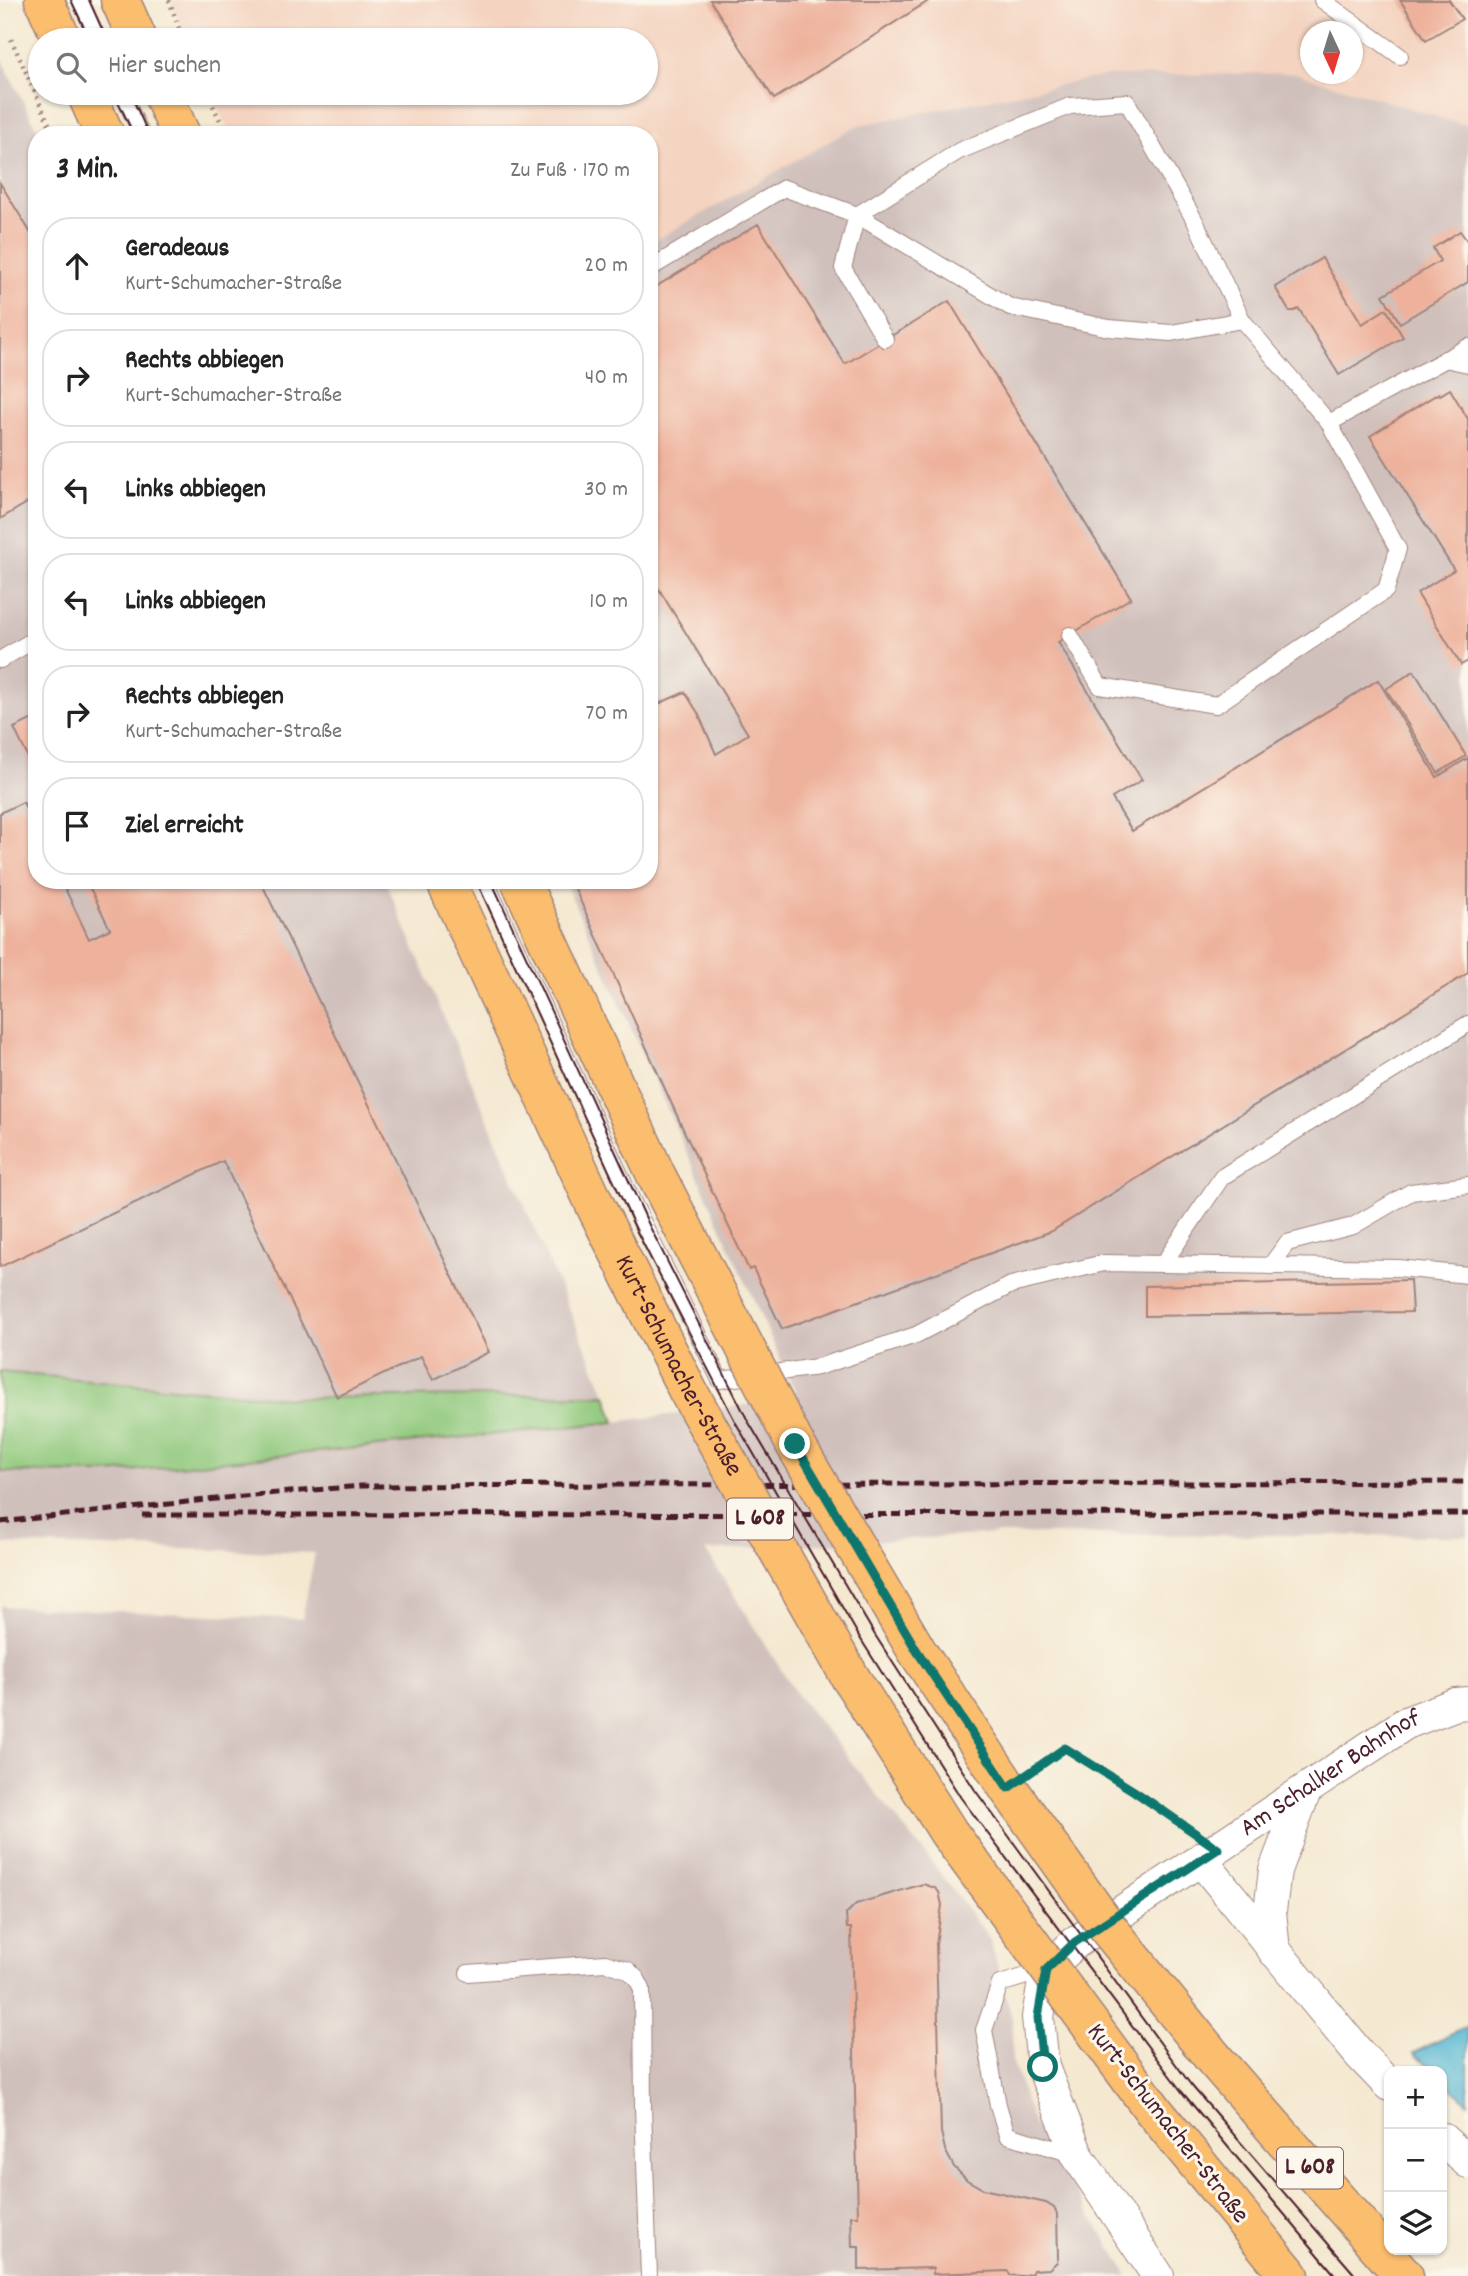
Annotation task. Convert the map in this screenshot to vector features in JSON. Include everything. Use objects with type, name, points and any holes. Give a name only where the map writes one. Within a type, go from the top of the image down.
[{"type":"main road","points":[[44,0],[57,28]]},
{"type":"main road","points":[[120,0],[133,28]]},
{"type":"main road","points":[[91,105],[101,126]]},
{"type":"main road","points":[[167,105],[177,126]]},
{"type":"main road","name":"Kurt-Schumacher-Straße","points":[[449,889],[596,1207],[688,1391],[850,1677],[948,1833],[1154,2112],[1290,2276]]},
{"type":"main road","name":"L 608","points":[[524,889],[657,1177],[795,1444],[917,1651],[1008,1788],[1107,1927],[1215,2060],[1404,2276]]},
{"type":"street","name":"Am Schalker Bahnhof","points":[[1210,1855],[1406,1723],[1456,1704],[1468,1703]]},
{"type":"street","points":[[1274,1951],[1270,1911],[1275,1870],[1305,1791]]},
{"type":"street","points":[[1046,1970],[1075,1942],[1210,1855],[1274,1951],[1360,2055],[1384,2080]]},
{"type":"street","name":"Kurt-Schumacher-Straße","points":[[1046,1970],[1038,2017],[1043,2067],[1077,2155],[1158,2276]]},
{"type":"street","points":[[1447,2143],[1468,2162]]},
{"type":"lane","points":[[80,0],[93,28]]},
{"type":"lane","points":[[1322,0],[1400,56]]},
{"type":"lane","points":[[885,339],[843,268],[857,215],[959,151],[1070,106],[1127,102],[1195,221],[1241,320],[1329,423],[1398,549],[1386,590],[1216,705],[1100,686],[1070,635]]},
{"type":"lane","points":[[128,105],[138,126]]},
{"type":"lane","points":[[658,264],[784,187],[857,215],[1010,307],[1109,328],[1171,333],[1241,320]]},
{"type":"lane","points":[[1329,423],[1468,347]]},
{"type":"lane","points":[[1445,359],[1468,364]]},
{"type":"lane","points":[[0,660],[28,643]]},
{"type":"lane","points":[[489,889],[627,1190],[720,1380],[818,1367],[916,1335],[1011,1285],[1104,1263],[1398,1268],[1468,1275]]},
{"type":"lane","points":[[1163,1264],[1222,1177],[1468,1024]]},
{"type":"lane","points":[[1270,1266],[1287,1243],[1353,1226],[1411,1192],[1468,1185]]},
{"type":"lane","points":[[468,1973],[605,1963],[628,1970],[637,1979],[642,1989],[649,2276]]},
{"type":"lane","points":[[1046,1970],[1000,1983],[984,2030],[998,2105],[1007,2135],[1077,2155]]},
{"type":"path","points":[[169,0],[179,28]]},
{"type":"path","points":[[10,39],[28,78]]},
{"type":"path","points":[[40,105],[50,126]]},
{"type":"path","points":[[213,105],[223,126]]},
{"type":"path","points":[[1008,1788],[1065,1748],[1134,1791],[1210,1855]]},
{"type":"shaded area","points":[[170,0],[1468,0],[1468,126],[1331,84],[1363,84],[1363,21],[1300,21],[1300,75],[856,126],[658,239],[658,126],[226,126],[216,105],[658,105],[658,28],[183,28]]},
{"type":"shaded area","points":[[0,56],[35,126],[28,126],[28,889],[389,889],[606,1395],[287,1398],[0,1372]]},
{"type":"shaded area","points":[[1295,73],[1300,75],[1300,84],[1331,84],[1468,126],[1468,1536],[997,1534],[706,1551],[797,1695],[931,1861],[990,1939],[1013,2022],[1012,2060],[1034,2125],[1129,2276],[0,2276],[0,1606],[302,1619],[315,1553],[0,1544],[0,1472],[109,1473],[615,1422],[798,1398],[568,889],[658,889],[658,239],[856,126],[1105,76]]},
{"type":"green space","points":[[0,1372],[287,1398],[606,1395],[615,1422],[108,1473],[0,1472]]},
{"type":"water","points":[[1468,2026],[1468,2103],[1447,2084],[1447,2066],[1428,2066],[1414,2053]]},
{"type":"building","points":[[710,0],[930,0],[774,99]]},
{"type":"building","points":[[1400,0],[1449,0],[1462,19],[1426,40]]},
{"type":"building","points":[[0,183],[28,228],[28,502],[0,519]]},
{"type":"building","points":[[758,224],[845,364],[949,301],[1131,598],[1058,642],[1142,780],[1112,798],[1132,831],[1378,680],[1437,777],[1468,758],[1468,973],[1052,1231],[782,1329],[753,1268],[749,1270],[575,889],[658,889],[658,704],[685,692],[698,713],[716,754],[748,734],[658,588],[658,285]]},
{"type":"building","points":[[1460,231],[1468,242],[1468,282],[1400,323],[1383,295],[1440,261],[1433,248]]},
{"type":"building","points":[[1322,258],[1362,324],[1386,309],[1403,337],[1339,375],[1299,309],[1289,311],[1275,287]]},
{"type":"building","points":[[1450,389],[1468,419],[1468,661],[1461,665],[1417,593],[1454,570],[1370,436],[1439,393],[1440,395]]},
{"type":"building","points":[[1414,671],[1466,756],[1438,773],[1386,689]]},
{"type":"building","points":[[28,721],[28,757],[14,728]]},
{"type":"building","points":[[23,802],[28,812],[28,889],[65,889],[89,939],[110,929],[90,889],[264,889],[489,1352],[433,1380],[421,1356],[337,1397],[223,1161],[0,1267],[0,813]]},
{"type":"building","points":[[1410,1280],[1412,1312],[1145,1316],[1145,1286]]},
{"type":"building","points":[[923,1884],[939,1892],[942,1905],[936,1944],[941,2132],[945,2150],[954,2167],[967,2180],[983,2189],[1046,2203],[1054,2208],[1057,2214],[1058,2258],[1049,2269],[1033,2270],[1032,2273],[1022,2276],[1010,2275],[1008,2271],[933,2274],[933,2268],[859,2270],[859,2247],[852,2247],[851,2216],[858,2216],[851,1928],[847,1928],[846,1914],[856,1904]]},
{"type":"tram line","points":[[71,0],[84,28]]},
{"type":"tram line","points":[[89,0],[102,28]]},
{"type":"tram line","points":[[120,105],[130,126]]},
{"type":"tram line","points":[[135,105],[145,126]]},
{"type":"tram line","points":[[480,889],[636,1230],[736,1423],[860,1638],[961,1798],[1182,2092],[1336,2276]]},
{"type":"tram line","points":[[495,889],[650,1227],[748,1421],[875,1635],[975,1790],[1191,2085],[1356,2276]]},
{"type":"railway","points":[[0,1522],[361,1486],[1468,1482]]},
{"type":"railway","points":[[142,1515],[1468,1514]]},
{"type":"route","points":[[795,1444],[917,1651],[1008,1788],[1065,1748],[1134,1791],[1218,1849],[1075,1942],[1046,1970],[1038,2017],[1043,2067]]}]
